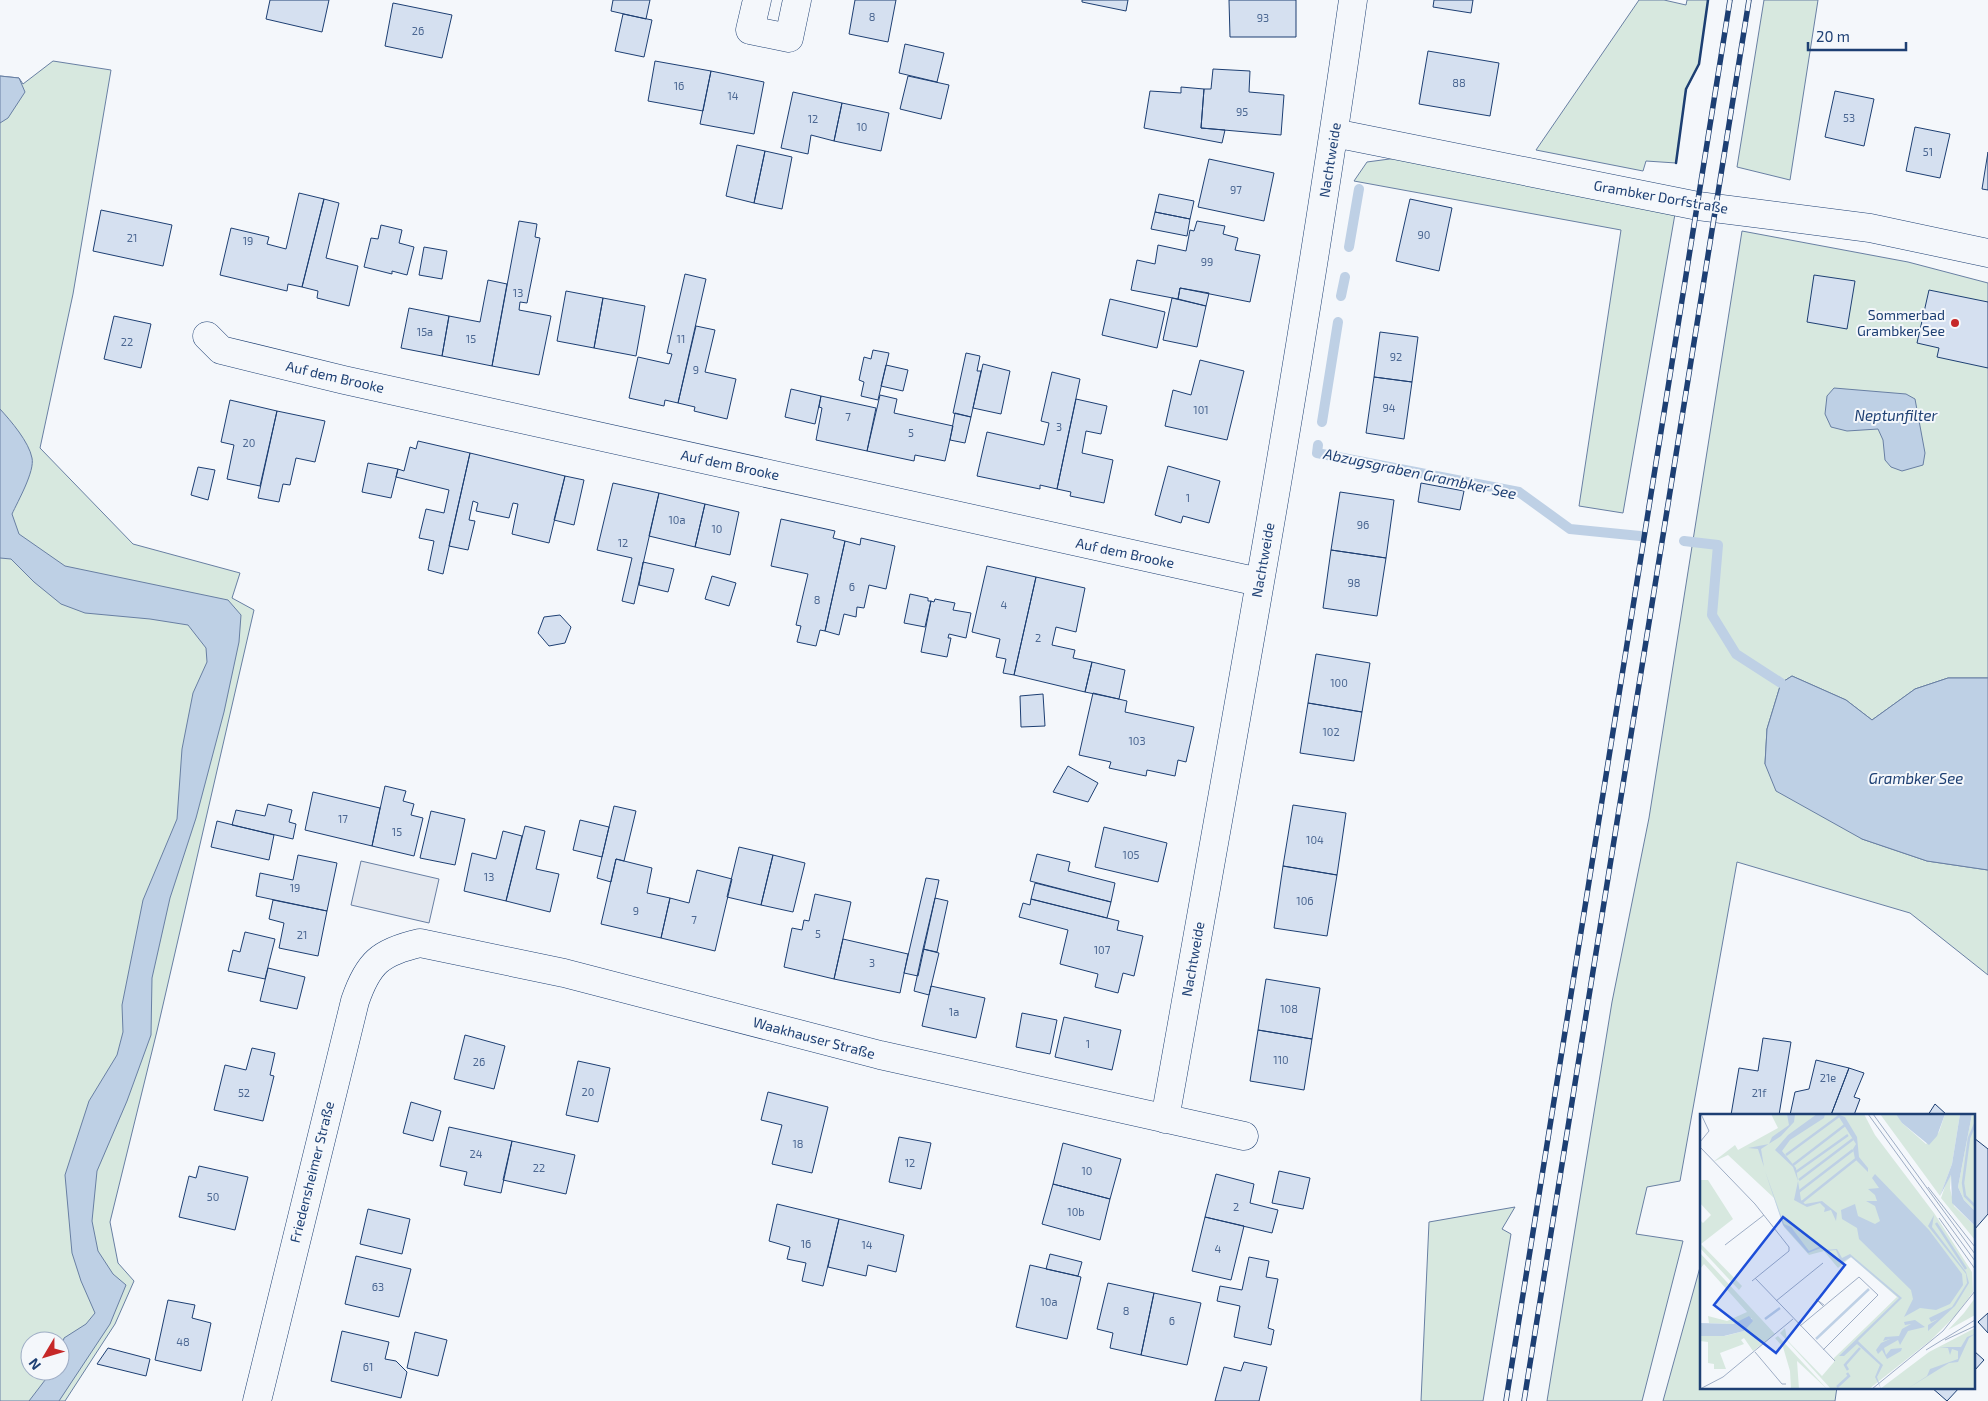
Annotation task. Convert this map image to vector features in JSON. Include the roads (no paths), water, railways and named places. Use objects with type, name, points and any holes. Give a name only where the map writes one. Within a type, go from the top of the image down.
[{"type":"street","points":[[757,0],[750,30],[789,38],[797,0]]},
{"type":"street","name":"Nachtweide","points":[[1165,1118],[1260,582],[1334,133],[1353,0]]},
{"type":"street","name":"Grambker Dorfstraße","points":[[1334,133],[1698,206],[1870,228],[1988,253]]},
{"type":"street","name":"Auf dem Brooke","points":[[206,336],[221,350],[344,380],[1260,582]]},
{"type":"street","name":"Waakhauser Straße","points":[[387,954],[398,948],[420,943],[564,973],[880,1055],[1244,1136]]},
{"type":"street","name":"Friedensheimer Straße","points":[[257,1401],[355,1001],[363,979],[378,960],[387,954]]},
{"type":"water","points":[[0,76],[19,78],[25,92],[8,118],[0,123]]},
{"type":"water","name":"Neptunfilter","points":[[1834,388],[1906,394],[1915,399],[1925,453],[1923,465],[1902,471],[1891,467],[1885,460],[1883,440],[1878,429],[1847,431],[1831,427],[1825,414],[1827,396]]},
{"type":"water","points":[[0,409],[23,439],[32,458],[29,478],[12,514],[19,534],[65,566],[228,600],[241,615],[239,642],[224,712],[196,818],[170,898],[152,978],[151,1035],[127,1101],[97,1171],[92,1221],[98,1251],[113,1274],[126,1285],[110,1324],[59,1401],[29,1401],[44,1381],[70,1381],[70,1334],[86,1324],[95,1313],[81,1281],[72,1253],[65,1175],[89,1101],[117,1055],[123,1032],[122,1005],[143,900],[177,819],[182,749],[193,693],[207,662],[206,648],[188,625],[150,619],[85,613],[61,604],[34,582],[11,559],[0,558]]},
{"type":"water","name":"Grambker See","points":[[1792,676],[1846,700],[1872,720],[1915,689],[1948,678],[1988,678],[1988,870],[1927,861],[1862,839],[1776,791],[1765,764],[1767,729],[1781,683]]},
{"type":"waterway","name":"Abzugsgraben Grambker See","points":[[1349,247],[1359,189]]},
{"type":"waterway","name":"Abzugsgraben Grambker See","points":[[1341,296],[1345,277]]},
{"type":"waterway","name":"Abzugsgraben Grambker See","points":[[1322,422],[1338,322]]},
{"type":"waterway","name":"Abzugsgraben Grambker See","points":[[1318,445],[1317,453],[1519,492],[1570,529],[1640,536]]},
{"type":"waterway","name":"Abzugsgraben Grambker See","points":[[1684,541],[1718,545],[1712,615],[1736,654],[1781,683]]},
{"type":"railway","points":[[1506,1401],[1730,0]]},
{"type":"railway","points":[[1524,1401],[1749,0]]},
{"type":"place","name":"Sommerbad Grambker See","points":[[1955,323]]}]
